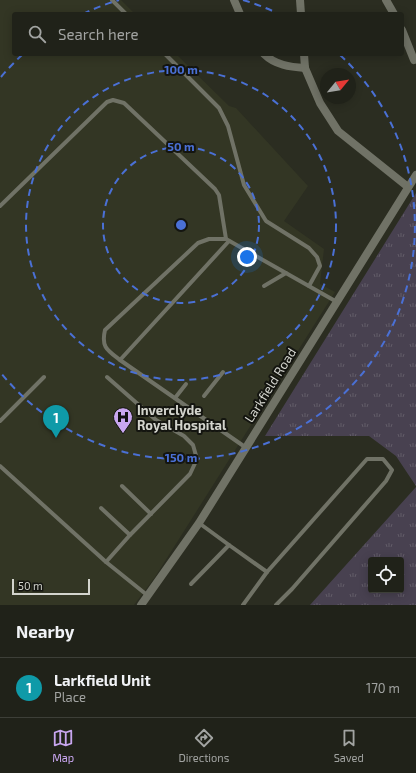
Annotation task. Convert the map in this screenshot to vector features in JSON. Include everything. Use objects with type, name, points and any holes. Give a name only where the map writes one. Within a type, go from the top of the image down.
[{"type":"street","points":[[234,0],[239,12]]},
{"type":"street","points":[[300,0],[301,12]]},
{"type":"street","points":[[386,0],[393,12]]},
{"type":"street","points":[[404,35],[414,60]]},
{"type":"street","points":[[266,56],[269,59],[288,67],[305,68]]},
{"type":"street","points":[[304,56],[305,68],[320,103],[338,131],[408,188]]},
{"type":"street","name":"Larkfield Road","points":[[141,605],[199,522],[416,175]]},
{"type":"lane","points":[[112,0],[124,12]]},
{"type":"lane","points":[[167,56],[219,108],[228,126],[244,185],[266,221],[309,248],[317,257],[320,266],[309,286]]},
{"type":"lane","points":[[0,206],[107,102],[113,100],[124,102],[215,189],[219,195],[228,240]]},
{"type":"lane","points":[[245,447],[106,349],[103,340],[105,330],[198,243],[209,239],[228,240],[336,302]]},
{"type":"lane","points":[[120,360],[228,240]]},
{"type":"lane","points":[[264,286],[286,273]]},
{"type":"lane","points":[[204,396],[223,372]]},
{"type":"lane","points":[[0,421],[44,377]]},
{"type":"lane","points":[[106,562],[130,535],[190,474],[197,459],[193,445],[184,436],[156,420],[107,377]]},
{"type":"lane","points":[[175,398],[186,384]]},
{"type":"lane","points":[[243,605],[267,572],[367,459],[383,459],[392,470],[386,480],[297,583],[276,605]]},
{"type":"lane","points":[[0,466],[106,562],[148,596]]},
{"type":"lane","points":[[122,486],[151,514]]},
{"type":"lane","points":[[101,508],[130,535]]},
{"type":"lane","points":[[199,522],[267,572]]},
{"type":"lane","points":[[191,584],[229,545]]},
{"type":"shaded area","name":"Inverclyde Royal Hospital","points":[[0,0],[121,0],[133,12],[12,12],[12,56],[178,56],[229,106],[236,108],[308,186],[284,221],[324,249],[320,284],[335,292],[155,577],[134,605],[0,605]]},
{"type":"green space","points":[[416,193],[416,486],[396,456],[369,436],[265,436]]},
{"type":"green space","points":[[416,487],[416,605],[310,605]]},
{"type":"place","name":"Inverclyde Royal Hospital","points":[[123,434]]},
{"type":"place","name":"Larkfield Unit","points":[[56,438]]}]
